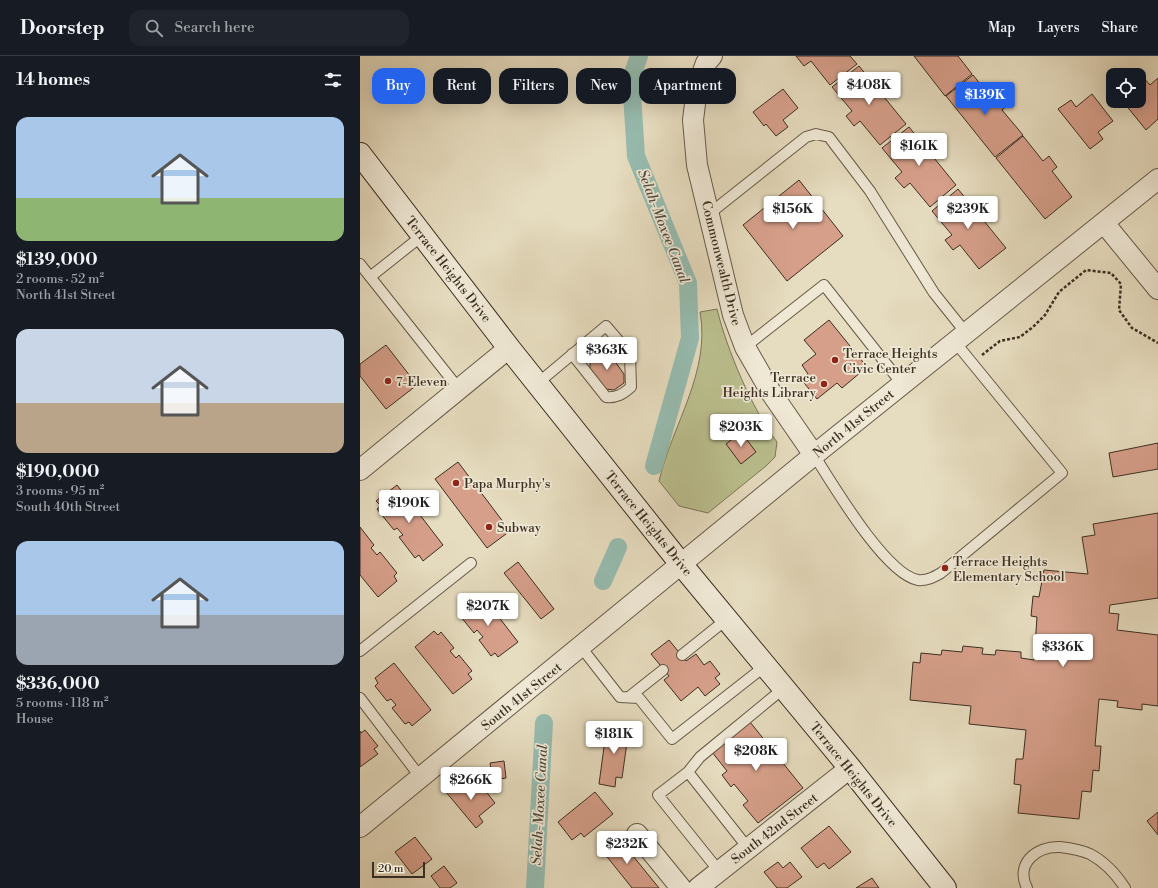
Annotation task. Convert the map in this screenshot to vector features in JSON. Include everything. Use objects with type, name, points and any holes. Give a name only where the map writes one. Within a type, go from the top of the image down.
[{"type":"main road","name":"Terrace Heights Drive","points":[[360,154],[509,348],[681,564],[850,768],[945,888]]},
{"type":"street","name":"Commonwealth Drive","points":[[712,56],[706,63],[697,88],[692,120],[697,164],[733,315],[745,347],[772,394],[814,455]]},
{"type":"street","name":"North 41st Street","points":[[681,564],[814,455],[1158,179]]},
{"type":"street","points":[[1104,223],[1158,289]]},
{"type":"street","points":[[360,470],[509,348]]},
{"type":"street","name":"South 41st Street","points":[[360,827],[681,564]]},
{"type":"street","name":"South 42nd Street","points":[[698,888],[850,768]]},
{"type":"street","points":[[637,834],[681,888]]},
{"type":"lane","points":[[709,214],[806,137],[816,134],[829,138],[870,191],[961,338],[972,363],[1062,473],[941,572],[930,579],[918,580],[897,568],[859,524],[814,455]]},
{"type":"lane","points":[[370,277],[423,235]]},
{"type":"lane","points":[[360,264],[459,389]]},
{"type":"lane","points":[[745,347],[824,285],[902,384]]},
{"type":"lane","points":[[538,383],[572,354],[606,326],[630,354],[631,387],[623,394],[614,398],[606,397],[572,354]]},
{"type":"lane","points":[[360,651],[471,563]]},
{"type":"lane","points":[[682,655],[727,619]]},
{"type":"lane","points":[[581,647],[620,697],[639,698],[672,739],[765,666]]},
{"type":"lane","points":[[629,697],[664,670]]},
{"type":"lane","points":[[719,872],[658,795],[688,772],[700,757],[784,688]]},
{"type":"lane","points":[[360,698],[421,778]]},
{"type":"lane","points":[[688,772],[748,848]]},
{"type":"lane","points":[[1027,888],[1023,874],[1024,865],[1034,855],[1042,850],[1059,847],[1078,850],[1099,859],[1109,867],[1126,888]]},
{"type":"path","points":[[972,363],[1000,341],[1020,336],[1033,327],[1045,315],[1059,292],[1086,270],[1111,273],[1121,284],[1119,310],[1132,328],[1158,343]]},
{"type":"green space","points":[[717,309],[721,325],[741,378],[758,413],[777,442],[775,457],[708,513],[679,506],[659,481],[672,439],[695,377],[700,356],[702,334],[700,312]]},
{"type":"building","points":[[796,56],[850,56],[857,64],[830,85],[811,61],[804,66]]},
{"type":"building","points":[[914,56],[958,56],[972,74],[945,96]]},
{"type":"building","points":[[859,66],[906,124],[880,145],[860,121],[854,126],[846,116],[852,111],[832,87]]},
{"type":"building","points":[[973,75],[993,100],[999,95],[1008,105],[1002,110],[1023,135],[995,157],[946,96]]},
{"type":"building","points":[[1158,78],[1158,119],[1146,130],[1128,108],[1146,108],[1146,80],[1150,85]]},
{"type":"building","points":[[783,89],[798,108],[783,120],[788,127],[776,136],[766,124],[764,126],[753,112]]},
{"type":"building","points":[[1092,94],[1113,121],[1098,132],[1103,139],[1090,149],[1058,109],[1071,100],[1076,107]]},
{"type":"building","points":[[909,127],[956,185],[930,207],[910,183],[904,188],[895,178],[902,172],[882,148]]},
{"type":"building","points":[[1023,136],[1043,161],[1049,156],[1057,167],[1052,171],[1072,197],[1045,219],[996,158]]},
{"type":"building","points":[[799,180],[843,236],[787,281],[743,225]]},
{"type":"building","points":[[958,189],[1006,248],[979,269],[960,245],[953,250],[945,240],[952,235],[932,211]]},
{"type":"building","name":"Terrace Heights Civic Center","points":[[829,320],[867,367],[842,388],[837,383],[817,399],[801,379],[808,374],[802,365],[816,354],[804,340]]},
{"type":"building","name":"7-Eleven","points":[[386,345],[417,385],[386,409],[360,376],[360,364]]},
{"type":"building","points":[[598,351],[608,352],[624,374],[624,383],[614,390],[605,389],[590,368],[590,358]]},
{"type":"building","points":[[741,432],[756,452],[741,464],[726,444]]},
{"type":"building","points":[[1158,443],[1158,469],[1113,477],[1109,453]]},
{"type":"building","points":[[458,462],[510,531],[487,548],[435,479]]},
{"type":"building","points":[[397,485],[443,545],[423,561],[419,555],[415,558],[399,537],[403,535],[397,528],[394,530],[377,509],[381,506],[376,501]]},
{"type":"building","points":[[1158,513],[1158,598],[1110,605],[1109,613],[1119,614],[1117,630],[1158,635],[1158,706],[1142,704],[1142,710],[1117,707],[1118,701],[1099,699],[1095,746],[1101,746],[1099,771],[1093,770],[1091,792],[1082,791],[1079,819],[1018,813],[1021,785],[1014,784],[1016,759],[1023,759],[1026,730],[969,724],[971,706],[910,700],[913,662],[920,663],[921,653],[941,655],[942,650],[962,652],[963,646],[983,648],[982,654],[995,655],[996,650],[1021,652],[1021,658],[1034,660],[1037,617],[1031,616],[1033,596],[1039,597],[1044,570],[1088,574],[1082,537],[1095,535],[1093,524]]},
{"type":"building","points":[[360,527],[374,545],[371,548],[377,555],[380,552],[397,573],[394,576],[397,581],[378,597],[360,575]]},
{"type":"building","points":[[518,562],[554,609],[541,619],[504,573]]},
{"type":"building","points":[[481,594],[518,642],[498,657],[495,653],[491,656],[479,640],[483,637],[477,630],[474,633],[461,617],[465,614],[461,610]]},
{"type":"building","points":[[434,631],[438,635],[441,632],[454,648],[450,651],[456,658],[459,655],[472,671],[468,674],[472,679],[453,694],[415,647]]},
{"type":"building","points":[[669,640],[686,661],[696,654],[704,665],[710,661],[720,674],[715,678],[720,684],[705,696],[698,687],[681,701],[664,680],[669,676],[651,654]]},
{"type":"building","points":[[394,663],[431,710],[412,726],[409,722],[405,724],[392,708],[396,705],[391,699],[387,701],[375,686],[378,683],[375,678]]},
{"type":"building","points":[[750,722],[803,788],[758,823],[743,805],[748,801],[734,784],[731,787],[722,775],[727,771],[712,752]]},
{"type":"building","points":[[607,725],[629,728],[622,778],[616,777],[615,787],[599,784]]},
{"type":"building","points":[[365,730],[378,746],[374,749],[378,754],[360,767],[360,731],[361,733]]},
{"type":"building","points":[[504,761],[506,778],[493,780],[490,763]]},
{"type":"building","points":[[464,777],[475,790],[481,785],[495,803],[479,816],[483,822],[476,828],[446,792]]},
{"type":"building","points":[[595,792],[613,814],[584,837],[581,833],[572,840],[558,822]]},
{"type":"building","points":[[1158,812],[1158,835],[1147,821]]},
{"type":"building","points":[[829,826],[851,852],[829,869],[824,863],[817,868],[801,848]]},
{"type":"building","points":[[616,835],[659,888],[632,888],[600,848]]},
{"type":"building","points":[[415,837],[432,859],[412,874],[395,852]]},
{"type":"building","points":[[778,862],[783,868],[790,862],[802,877],[787,888],[777,888],[764,872]]},
{"type":"building","points":[[444,866],[457,883],[450,888],[440,888],[431,876]]},
{"type":"building","points":[[872,878],[879,888],[856,888]]},
{"type":"waterway","name":"Selah-Moxee Canal","points":[[639,56],[631,79],[636,156],[688,283],[690,338],[654,466]]},
{"type":"waterway","name":"Selah-Moxee Canal","points":[[603,581],[618,547]]},
{"type":"waterway","name":"Selah-Moxee Canal","points":[[535,888],[544,723]]},
{"type":"place","name":"Terrace Heights Civic Center","points":[[835,360]]},
{"type":"place","name":"7-Eleven","points":[[388,381]]},
{"type":"place","name":"Terrace Heights Library","points":[[824,384]]},
{"type":"place","name":"Papa Murphy's","points":[[456,483]]},
{"type":"place","name":"Subway","points":[[489,527]]},
{"type":"place","name":"Terrace Heights Elementary School","points":[[945,568]]}]
